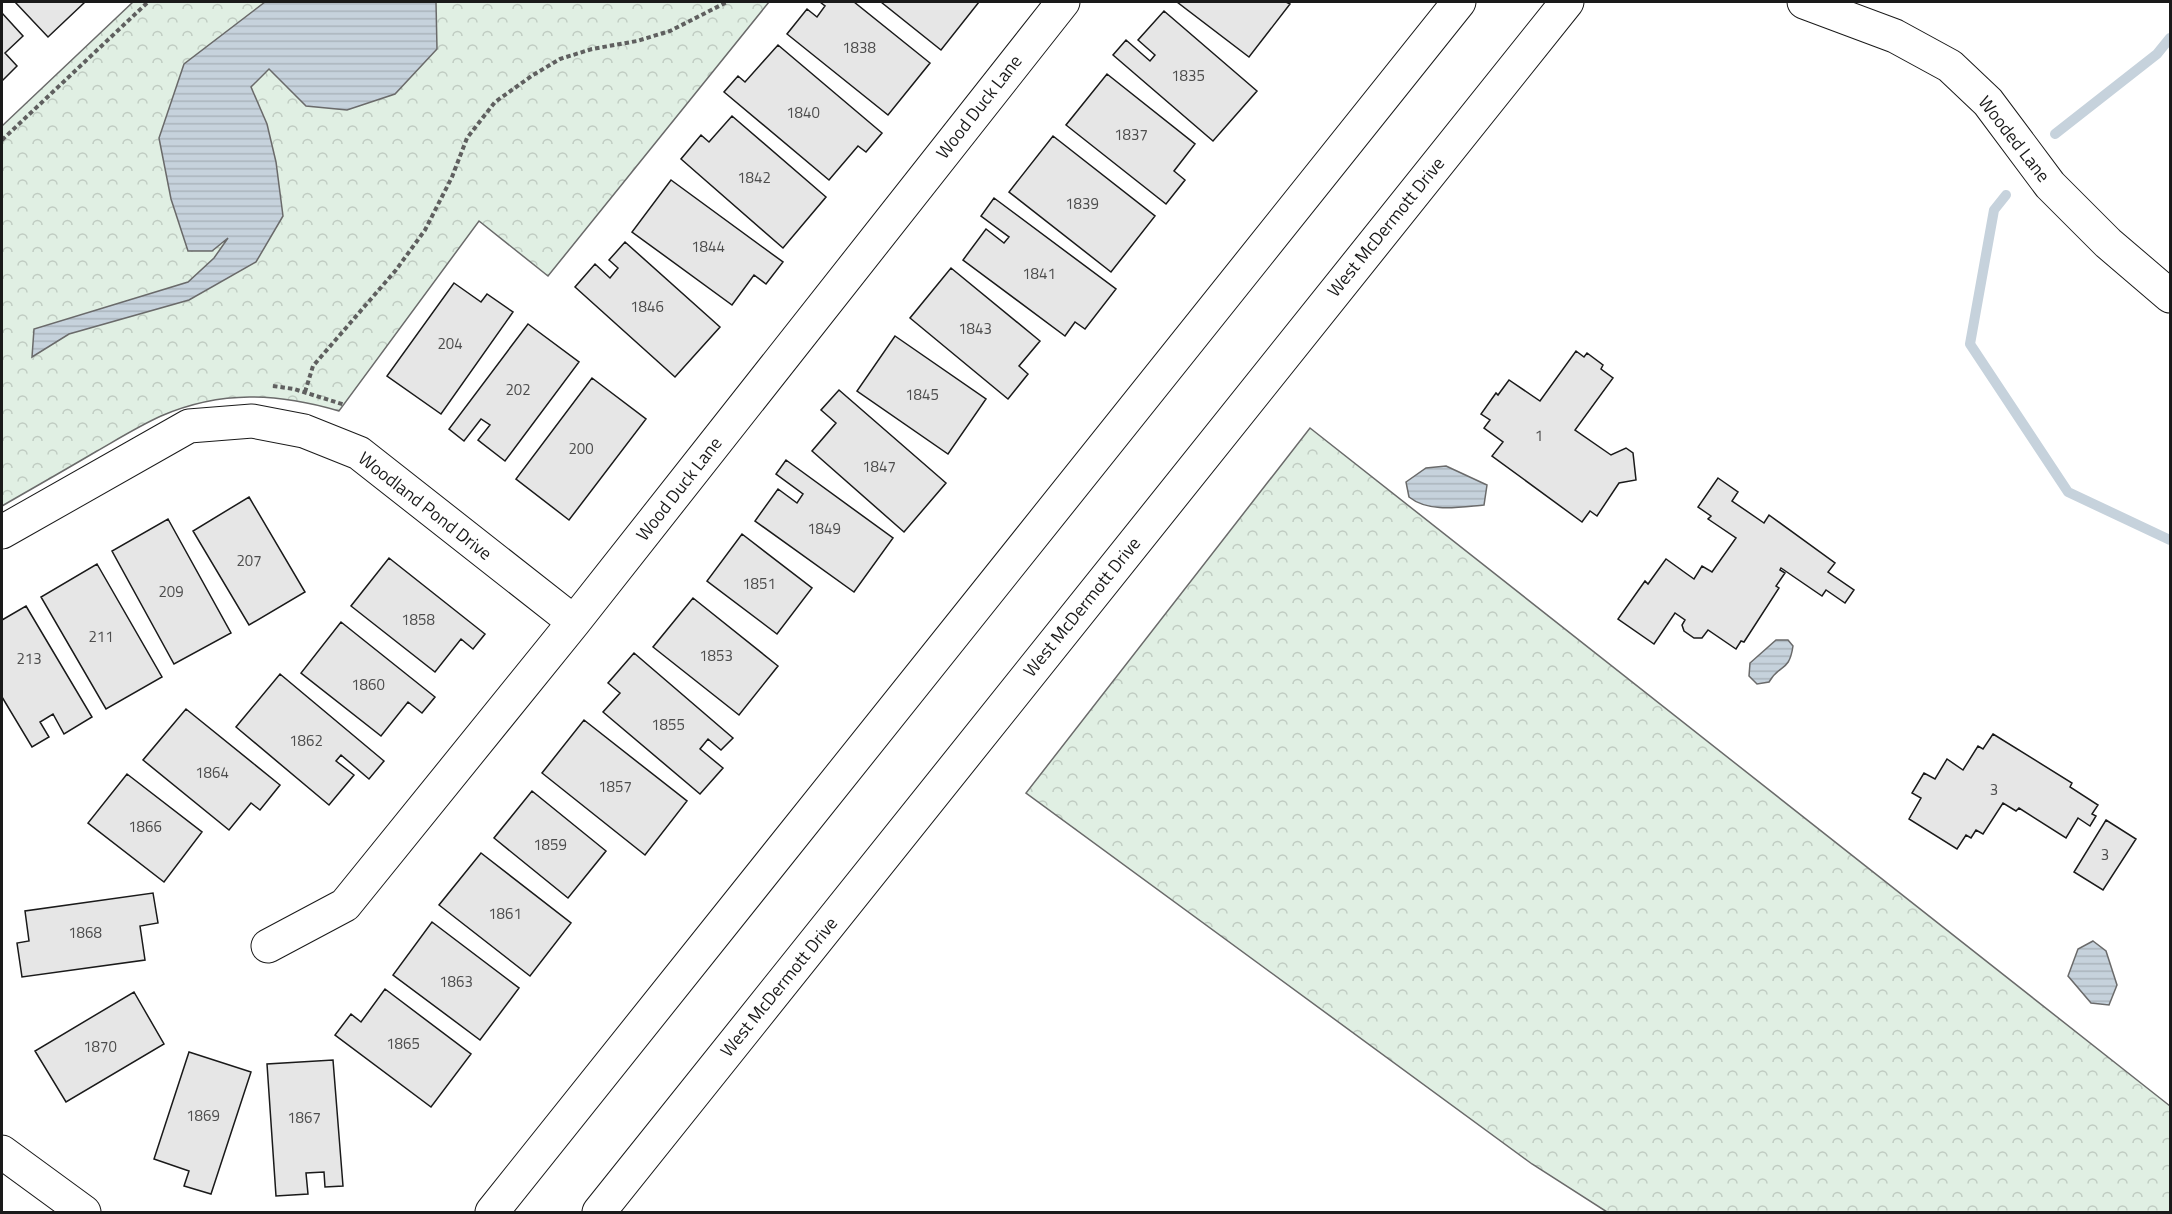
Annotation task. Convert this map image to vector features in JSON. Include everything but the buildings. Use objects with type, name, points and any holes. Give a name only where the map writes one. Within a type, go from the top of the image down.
[{"type":"main road","name":"Wood Duck Lane","points":[[268,946],[345,905],[574,622],[1063,2]]},
{"type":"main road","points":[[492,1212],[1459,2]]},
{"type":"main road","name":"West McDermott Drive","points":[[599,1212],[1566,2]]},
{"type":"main road","name":"Wooded Lane","points":[[1804,2],[1895,36],[1950,66],[1988,102],[2050,185],[2108,243],[2170,296]]},
{"type":"main road","name":"Woodland Pond Drive","points":[[2,532],[189,426],[252,421],[304,431],[359,453],[574,622]]},
{"type":"main road","points":[[2,1152],[84,1212]]},
{"type":"path","points":[[2,140],[148,2]]},
{"type":"path","points":[[305,392],[313,366],[396,270],[425,231],[453,177],[467,138],[495,102],[560,59],[592,49],[670,32],[728,2]]},
{"type":"green space","points":[[133,2],[769,2],[548,276],[479,221],[339,411],[294,401],[250,397],[228,398],[183,408],[137,428],[2,506],[2,126]]},
{"type":"green space","points":[[1310,428],[2170,1106],[2170,1212],[1607,1212],[1532,1164],[1026,793]]},
{"type":"shaded area","points":[[265,2],[436,2],[437,49],[395,94],[347,110],[306,106],[269,69],[251,87],[267,124],[276,162],[283,216],[256,262],[189,300],[69,334],[32,357],[34,329],[188,282],[214,258],[228,238],[212,251],[188,251],[171,199],[159,138],[184,64]]},
{"type":"shaded area","points":[[1446,466],[1487,485],[1484,505],[1455,508],[1435,507],[1409,497],[1406,482],[1426,468]]},
{"type":"shaded area","points":[[1776,640],[1788,640],[1793,646],[1789,660],[1769,682],[1757,684],[1749,676],[1750,663]]},
{"type":"shaded area","points":[[2093,941],[2106,951],[2117,985],[2109,1005],[2091,1003],[2068,976],[2078,949]]},
{"type":"waterway","points":[[2055,134],[2157,54],[2170,38]]},
{"type":"waterway","points":[[2006,195],[1994,210],[1970,344],[2068,492],[2170,540]]}]
